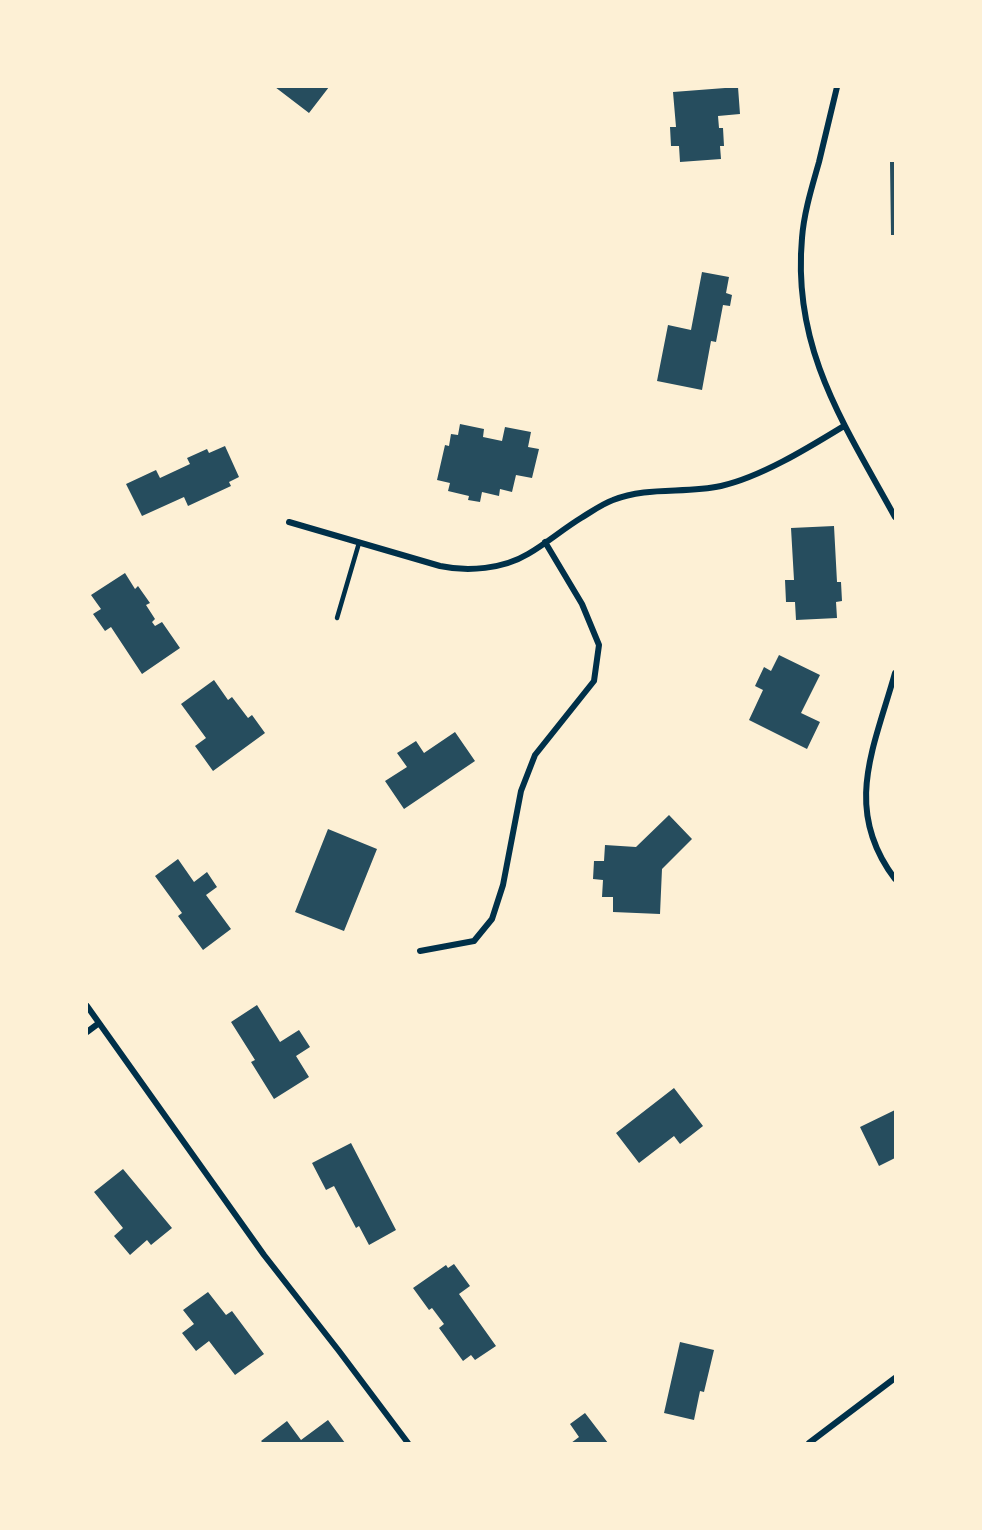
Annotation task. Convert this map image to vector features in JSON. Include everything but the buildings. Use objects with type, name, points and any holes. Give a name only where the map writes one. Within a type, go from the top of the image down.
[{"type":"street","points":[[837,87],[808,201],[802,236],[801,269],[805,322],[814,355],[844,426],[895,517]]},
{"type":"street","points":[[289,522],[419,561],[458,570],[479,568],[506,563],[527,555],[609,501],[643,492],[705,488],[738,480],[800,452],[844,426]]},
{"type":"street","points":[[420,951],[474,941],[492,919],[503,885],[521,791],[535,755],[594,681],[599,645],[582,604],[545,542]]},
{"type":"street","points":[[895,673],[870,760],[865,798],[868,824],[876,849],[895,879]]},
{"type":"street","points":[[87,1006],[264,1255],[408,1443]]},
{"type":"street","points":[[87,1032],[99,1023]]},
{"type":"street","points":[[809,1443],[895,1378]]},
{"type":"lane","points":[[337,618],[359,543]]}]
